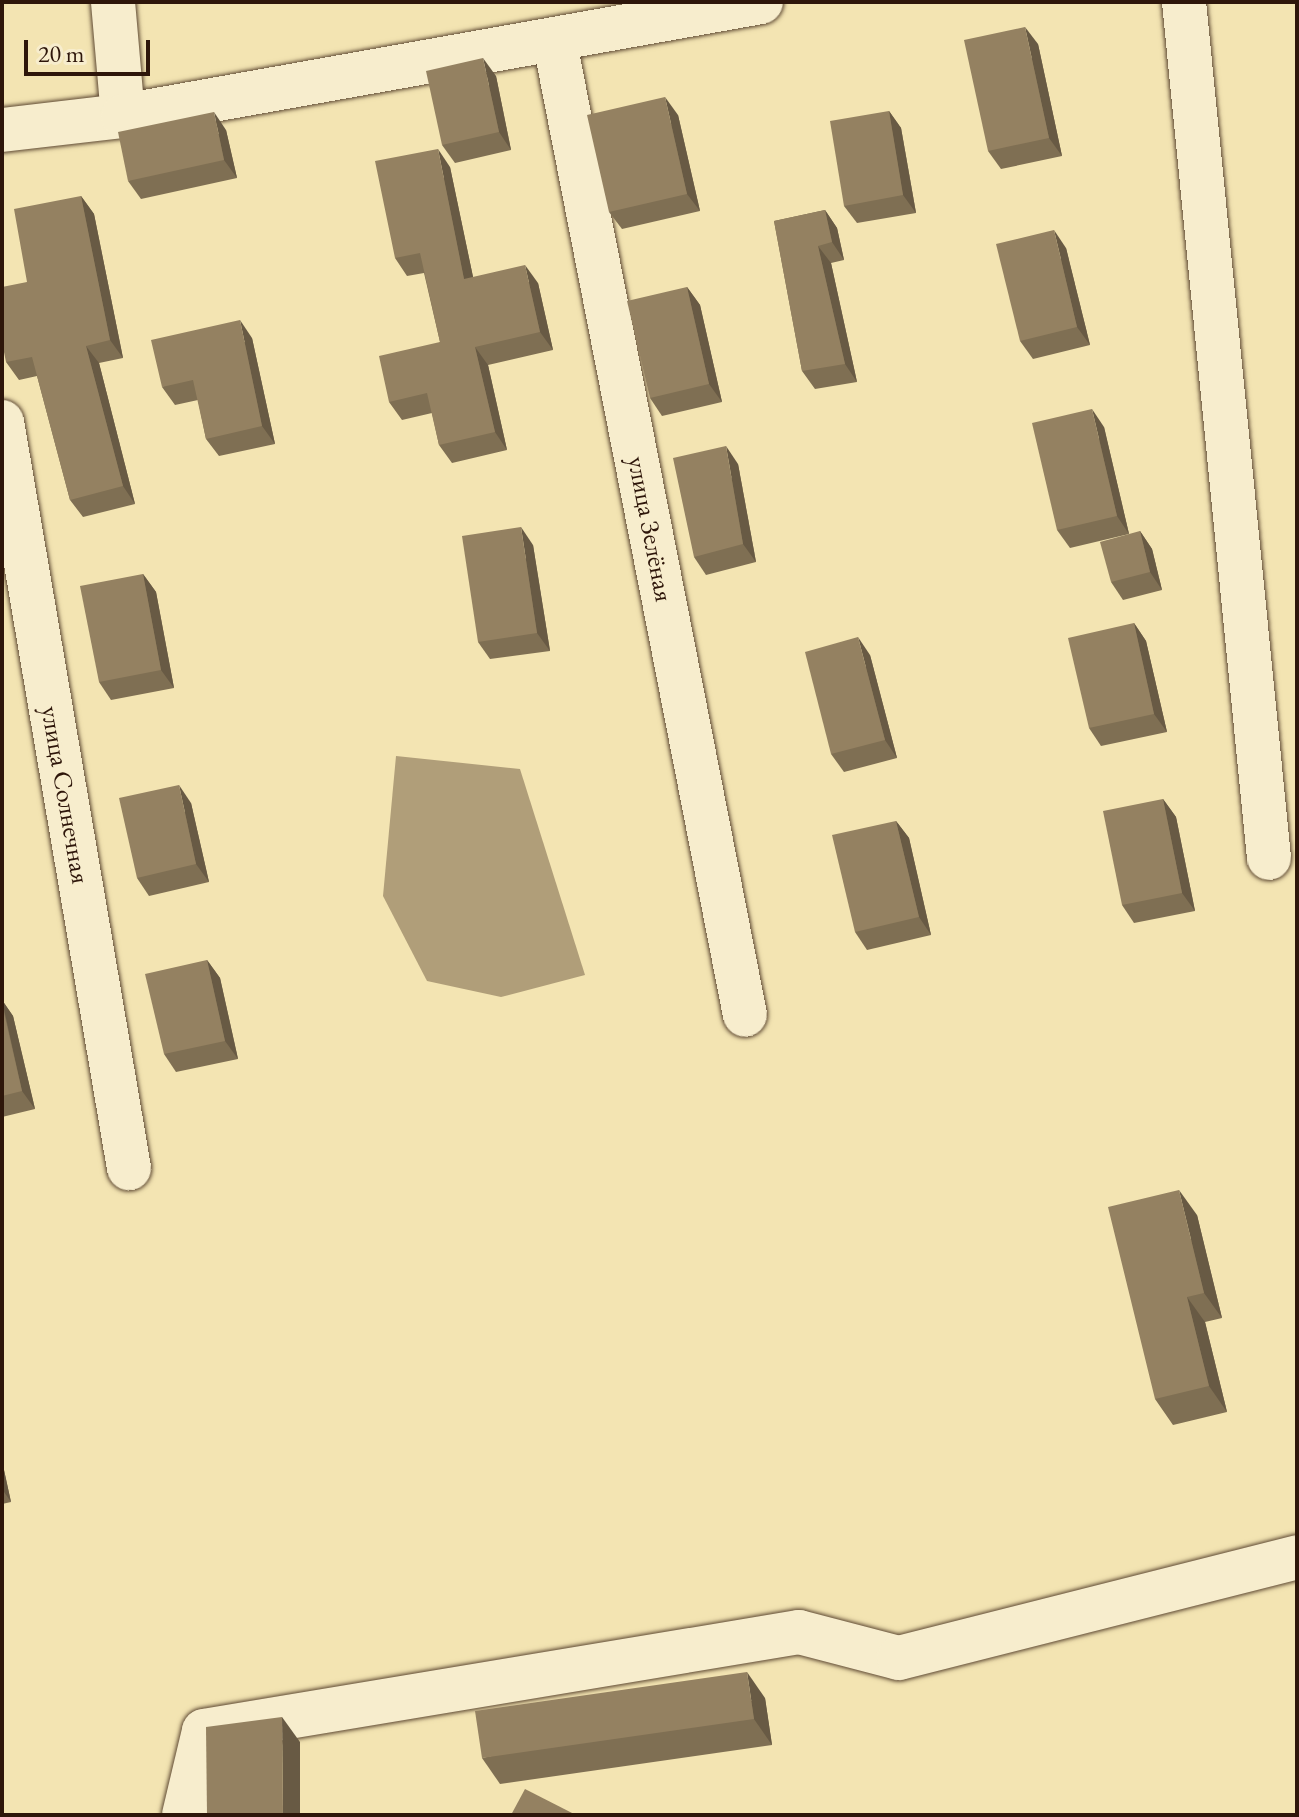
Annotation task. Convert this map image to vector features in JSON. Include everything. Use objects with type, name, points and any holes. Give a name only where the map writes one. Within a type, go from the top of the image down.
[{"type":"street","points":[[113,2],[123,116]]},
{"type":"street","points":[[2,130],[123,116],[555,43],[719,5],[761,2]]},
{"type":"street","points":[[1184,2],[1269,858]]},
{"type":"street","name":"улица Зелёная","points":[[555,43],[745,1015]]},
{"type":"street","name":"улица Солнечная","points":[[2,422],[129,1168]]},
{"type":"street","points":[[184,1815],[204,1731],[799,1632],[899,1658],[1297,1557]]},
{"type":"shaded area","points":[[396,756],[520,769],[585,975],[501,997],[427,981],[383,896]]},
{"type":"building","points":[[1025,27],[1049,138],[988,151],[964,40]]},
{"type":"building","points":[[483,58],[499,132],[442,145],[426,71]]},
{"type":"building","points":[[665,97],[687,194],[609,212],[587,115]]},
{"type":"building","points":[[889,111],[903,195],[844,206],[830,121]]},
{"type":"building","points":[[214,112],[224,160],[128,181],[118,132]]},
{"type":"building","points":[[438,149],[464,279],[525,265],[540,332],[475,347],[495,432],[439,445],[427,393],[389,402],[379,356],[440,342],[420,253],[395,258],[375,161]]},
{"type":"building","points":[[81,196],[110,340],[86,346],[123,486],[70,500],[32,357],[6,362],[2,342],[2,287],[27,282],[14,209]]},
{"type":"building","points":[[825,210],[832,242],[818,246],[845,364],[802,371],[774,221]]},
{"type":"building","points":[[1054,230],[1077,327],[1020,341],[996,244]]},
{"type":"building","points":[[687,287],[709,384],[650,398],[627,301]]},
{"type":"building","points":[[240,320],[262,426],[206,439],[193,380],[162,387],[151,340]]},
{"type":"building","points":[[1092,409],[1117,516],[1057,530],[1032,423]]},
{"type":"building","points":[[726,446],[743,544],[694,557],[673,458]]},
{"type":"building","points":[[521,527],[537,633],[478,642],[462,536]]},
{"type":"building","points":[[1140,531],[1150,572],[1111,582],[1100,542]]},
{"type":"building","points":[[143,574],[161,670],[99,682],[80,586]]},
{"type":"building","points":[[1134,623],[1154,714],[1089,728],[1068,638]]},
{"type":"building","points":[[858,637],[885,740],[831,754],[805,652]]},
{"type":"building","points":[[179,785],[196,864],[137,878],[119,798]]},
{"type":"building","points":[[1163,799],[1182,893],[1122,905],[1103,811]]},
{"type":"building","points":[[896,821],[919,917],[855,932],[832,835]]},
{"type":"building","points":[[207,960],[225,1041],[164,1054],[145,974]]},
{"type":"building","points":[[2,1004],[22,1091],[2,1096]]},
{"type":"building","points":[[1179,1190],[1204,1293],[1187,1297],[1209,1386],[1155,1399],[1108,1207]]},
{"type":"building","points":[[747,1672],[754,1719],[482,1758],[475,1711]]},
{"type":"building","points":[[282,1717],[283,1815],[207,1815],[206,1727]]},
{"type":"building","points":[[525,1789],[576,1815],[511,1815]]}]
